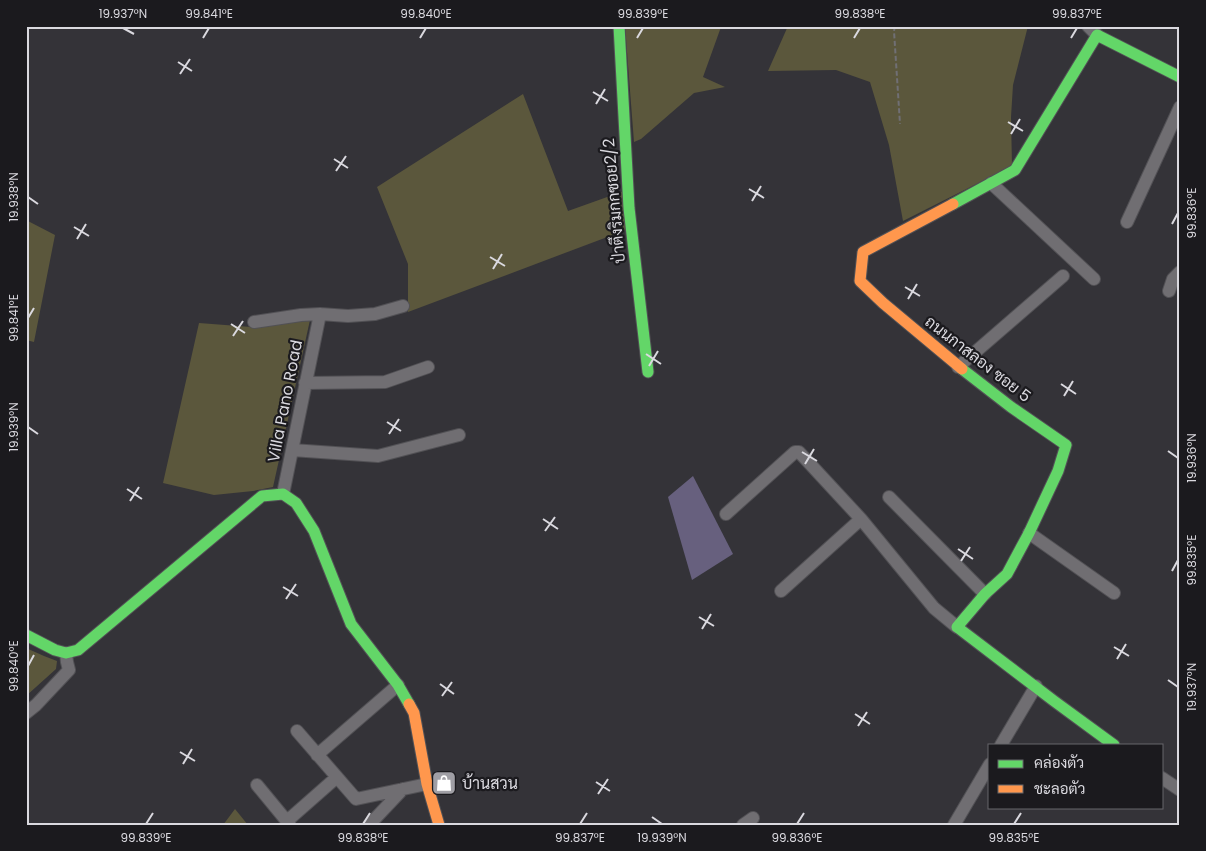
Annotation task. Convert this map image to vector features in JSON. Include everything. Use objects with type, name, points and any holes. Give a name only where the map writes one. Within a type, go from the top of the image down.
[{"type":"street","name":"ป่าตึงริมกกซอย2/2","points":[[619,26],[629,208],[648,372]]},
{"type":"street","name":"ถนนกาสลอง ซอย 5","points":[[957,627],[984,594],[1007,574],[1029,533],[1058,470],[1066,445],[1048,434],[958,367],[873,295],[860,281],[863,252],[1015,170],[1092,30],[1180,77]]},
{"type":"street","points":[[1127,222],[1180,108]]},
{"type":"street","points":[[991,183],[1094,279]]},
{"type":"street","points":[[1168,291],[1173,279],[1180,272]]},
{"type":"street","points":[[958,367],[1063,276]]},
{"type":"street","points":[[254,322],[301,315],[348,316],[375,314],[403,306]]},
{"type":"street","name":"Villa Pano Road","points":[[283,494],[320,314]]},
{"type":"street","points":[[305,383],[385,382],[428,367]]},
{"type":"street","points":[[292,450],[378,456],[459,435]]},
{"type":"street","points":[[726,514],[795,452],[799,452],[861,519],[934,608],[1074,717],[1113,744]]},
{"type":"street","points":[[26,635],[55,650],[66,653],[78,650],[262,496],[283,494],[296,503],[314,531],[351,624],[398,685],[414,713],[427,784],[439,825]]},
{"type":"street","points":[[889,497],[984,594]]},
{"type":"street","points":[[782,591],[861,519]]},
{"type":"street","points":[[1029,533],[1114,593]]},
{"type":"street","points":[[26,713],[69,670],[66,653]]},
{"type":"street","points":[[317,755],[398,685]]},
{"type":"street","points":[[1002,744],[1036,686]]},
{"type":"street","points":[[297,732],[356,800],[427,784]]},
{"type":"street","points":[[954,825],[988,767]]},
{"type":"street","points":[[257,785],[288,823],[337,777]]},
{"type":"street","points":[[1164,779],[1180,790]]},
{"type":"street","points":[[369,825],[403,789]]},
{"type":"path","points":[[895,26],[900,124]]},
{"type":"shaded area","points":[[625,26],[721,27],[703,77],[725,87],[694,93],[641,139],[634,142]]},
{"type":"shaded area","points":[[788,26],[1028,26],[1013,85],[1011,117],[1012,166],[903,221],[889,145],[870,82],[836,70],[768,71]]},
{"type":"shaded area","points":[[523,94],[568,211],[624,191],[626,230],[408,312],[408,264],[377,187]]},
{"type":"shaded area","points":[[26,220],[55,235],[34,342],[26,340]]},
{"type":"shaded area","points":[[310,320],[273,487],[214,495],[163,483],[199,323],[251,327]]},
{"type":"shaded area","points":[[693,476],[733,554],[692,580],[668,497]]},
{"type":"shaded area","points":[[26,648],[57,661],[56,669],[26,696]]},
{"type":"shaded area","points":[[235,809],[248,825],[223,825]]},
{"type":"traffic: fast","points":[[619,26],[629,208],[648,372]]},
{"type":"traffic: fast","points":[[953,204],[1015,170],[1097,35],[1180,77]]},
{"type":"traffic: fast","points":[[962,369],[1011,407],[1066,445],[1058,471],[1029,533],[1007,574],[985,594],[957,627],[1113,744]]},
{"type":"traffic: fast","points":[[26,635],[55,650],[66,653],[78,650],[262,496],[283,494],[296,503],[314,531],[351,624],[398,685],[409,704]]},
{"type":"traffic: slow","points":[[953,204],[863,252],[860,281],[883,303],[962,369]]},
{"type":"traffic: slow","points":[[409,704],[414,713],[427,784],[439,825]]},
{"type":"place","name":"บ้านสวน","points":[[444,783]]}]
